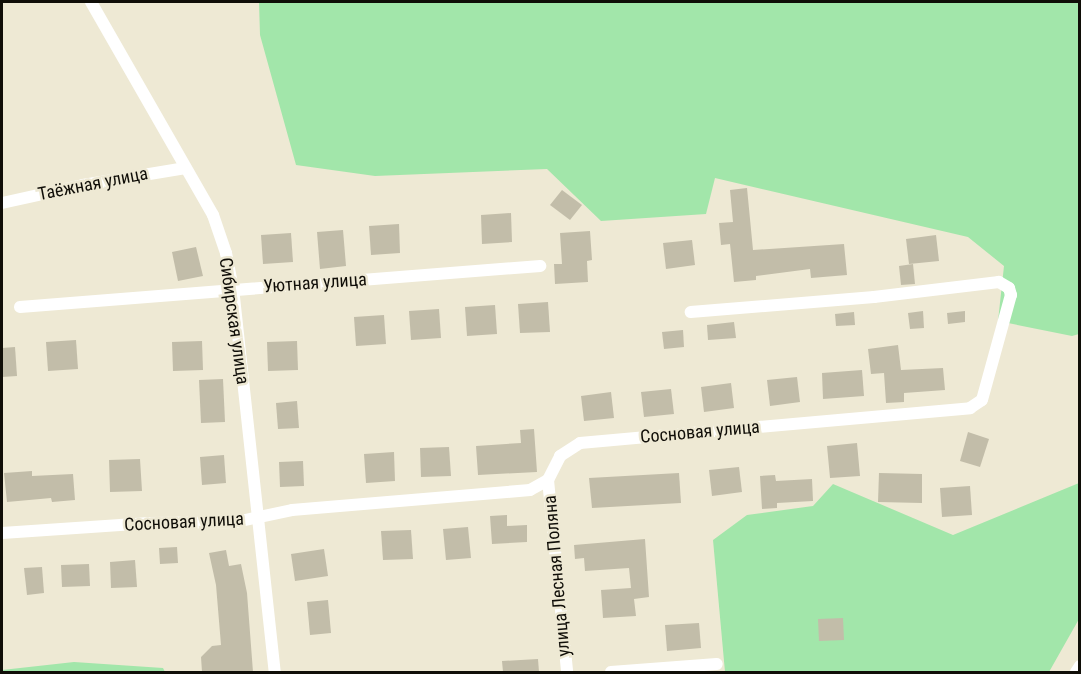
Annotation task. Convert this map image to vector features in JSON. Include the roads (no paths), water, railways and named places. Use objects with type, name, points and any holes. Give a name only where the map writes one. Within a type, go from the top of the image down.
[{"type":"street","name":"Сибирская улица","points":[[91,2],[213,215],[226,254],[233,288],[274,672]]},
{"type":"street","name":"Таёжная улица","points":[[2,203],[83,184],[186,168]]},
{"type":"street","name":"Уютная улица","points":[[20,306],[540,266]]},
{"type":"street","name":"Сосновая улица","points":[[2,533],[150,523],[208,524],[256,518],[292,510],[530,490],[548,480],[560,456],[579,443],[970,408],[982,400],[1011,295],[1009,288],[999,282],[874,297],[691,312]]},
{"type":"street","name":"улица Лесная Поляна","points":[[548,480],[567,672]]},
{"type":"street","points":[[610,672],[717,664]]},
{"type":"street","points":[[1076,672],[1080,666]]}]
